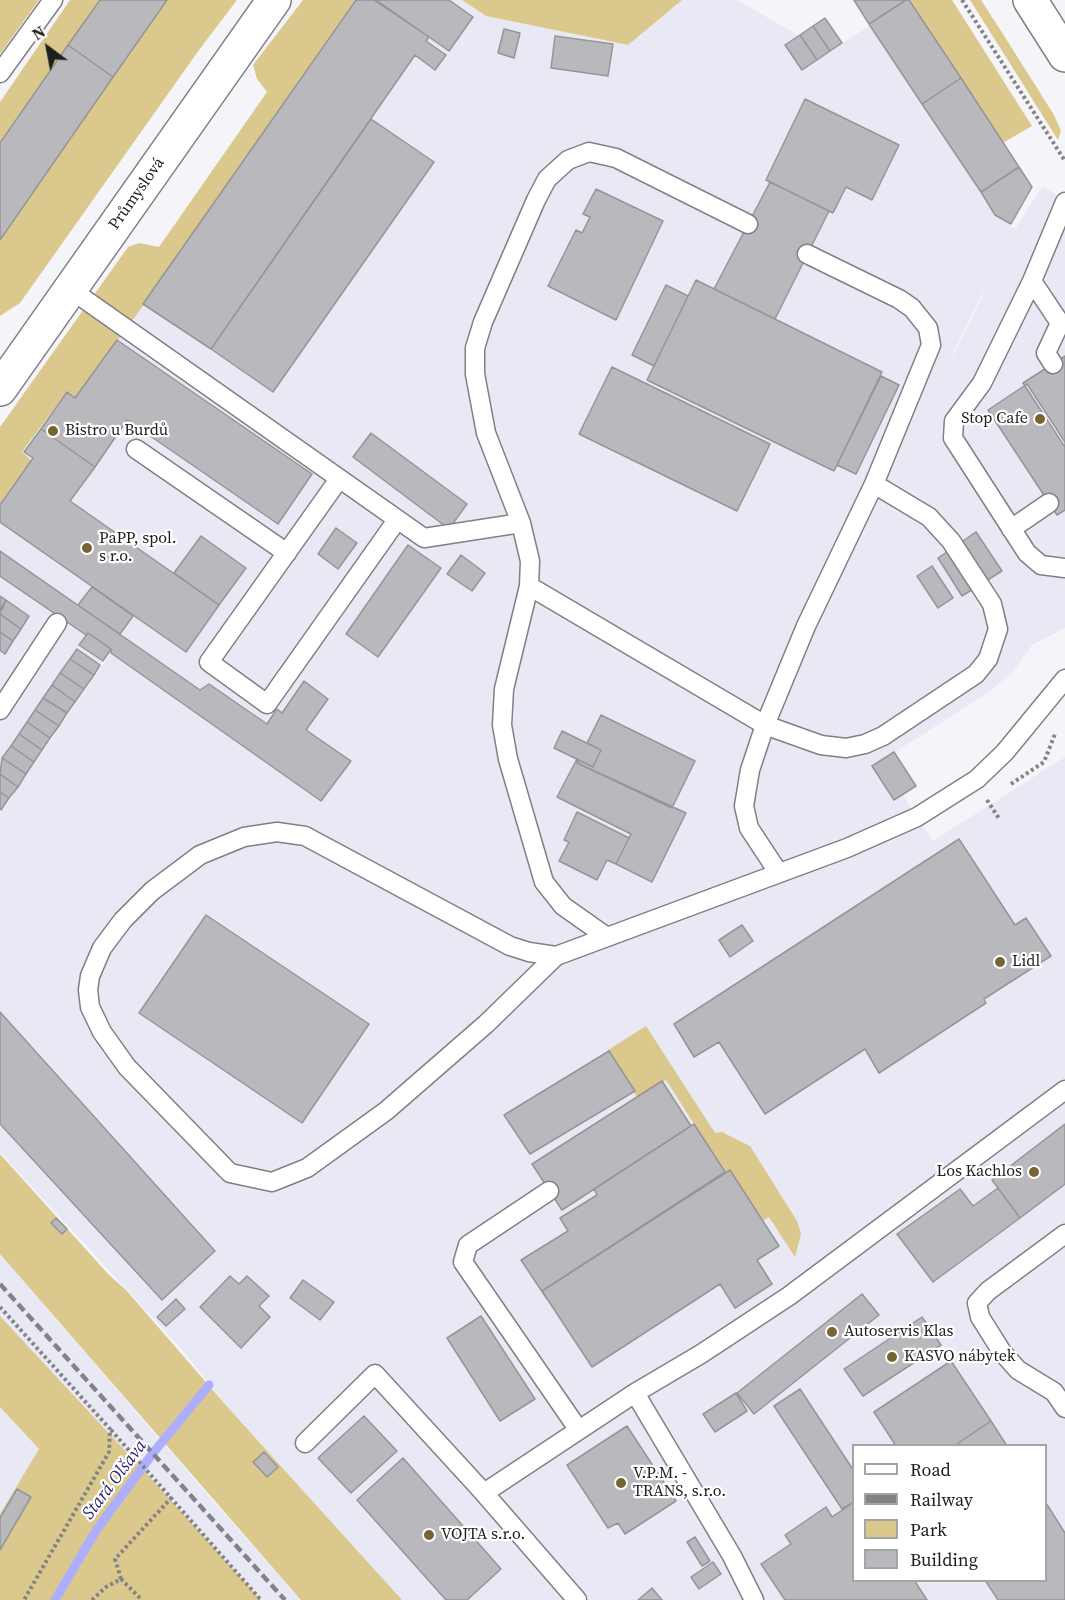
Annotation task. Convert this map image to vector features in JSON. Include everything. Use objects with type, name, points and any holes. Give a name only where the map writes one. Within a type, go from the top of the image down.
[{"type":"street","name":"Průmyslová","points":[[1,384],[274,0]]},
{"type":"street","points":[[1030,0],[1065,55]]},
{"type":"lane","points":[[0,73],[52,0]]},
{"type":"lane","points":[[607,937],[569,912],[544,882],[508,759],[502,725],[504,689],[529,586],[530,561],[521,523],[486,433],[477,394],[475,348],[500,283],[547,179],[568,160],[589,152],[616,158],[748,224]]},
{"type":"lane","points":[[1065,202],[1032,281],[982,383],[954,421],[952,429],[953,438],[1027,553],[1041,565],[1065,568]]},
{"type":"lane","points":[[778,872],[752,834],[744,806],[750,770],[765,725],[806,626],[874,484],[929,355],[928,328],[912,308],[899,299],[807,254]]},
{"type":"lane","points":[[1032,281],[1063,326],[1046,353],[1053,363]]},
{"type":"lane","points":[[70,289],[424,538],[521,523]]},
{"type":"lane","points":[[136,449],[287,553]]},
{"type":"lane","points":[[339,479],[209,662],[267,704],[398,520]]},
{"type":"lane","points":[[529,586],[765,725],[821,745],[846,748],[865,744],[883,736],[976,674],[988,659],[995,645],[998,629],[992,604],[951,541],[920,510],[874,484]]},
{"type":"lane","points":[[1011,528],[1049,503]]},
{"type":"lane","points":[[0,710],[57,623]]},
{"type":"lane","points":[[556,956],[529,952],[510,946],[305,836],[277,832],[244,837],[200,855],[152,891],[123,920],[102,948],[90,975],[88,990],[90,1007],[102,1032],[127,1067],[230,1173],[272,1182],[307,1168],[386,1111],[486,1024],[556,956],[847,848],[917,817],[977,779],[1005,752],[1065,678]]},
{"type":"lane","points":[[484,1493],[578,1428],[701,1354],[789,1296],[1065,1090]]},
{"type":"lane","points":[[549,1191],[468,1245],[463,1262],[578,1428]]},
{"type":"lane","points":[[1065,1234],[980,1296],[977,1303],[980,1317],[1018,1370],[1060,1389],[1065,1408]]},
{"type":"lane","points":[[305,1443],[375,1374],[484,1493],[577,1600]]},
{"type":"lane","points":[[634,1393],[732,1556],[754,1600]]},
{"type":"path","points":[[962,0],[1065,161]]},
{"type":"path","points":[[1006,788],[1044,762],[1058,727]]},
{"type":"path","points":[[997,794],[987,800],[1000,820]]},
{"type":"path","points":[[0,1307],[162,1485],[261,1600]]},
{"type":"path","points":[[24,1600],[109,1452],[110,1429]]},
{"type":"path","points":[[142,1600],[121,1579],[115,1559],[172,1497]]},
{"type":"path","points":[[92,1600],[106,1587],[121,1579]]},
{"type":"shaded area","points":[[355,0],[462,0],[486,16],[627,45],[682,0],[737,0],[798,35],[823,20],[840,45],[907,1],[1030,189],[1010,226],[1015,229],[1042,187],[1065,198],[1065,628],[1032,645],[1012,673],[989,692],[892,754],[914,787],[903,795],[933,841],[1065,757],[1065,1600],[402,1600],[231,1411],[183,1351],[0,1152],[0,814],[111,653],[109,652],[0,812],[0,504],[31,460],[22,453],[66,394],[74,399],[143,306]],"holes":[[[993,273],[972,319],[947,366]]]},
{"type":"shaded area","points":[[0,1254],[301,1600],[260,1600],[0,1316]]},
{"type":"shaded area","points":[[0,1407],[39,1449],[0,1514]]},
{"type":"green space","points":[[0,0],[39,0],[0,54]]},
{"type":"green space","points":[[70,0],[237,0],[20,303],[0,316],[0,102]]},
{"type":"green space","points":[[303,0],[355,0],[143,306],[74,399],[65,394],[22,452],[31,460],[0,504],[0,427],[128,247],[139,243],[159,247],[267,92],[257,79],[253,65]]},
{"type":"green space","points":[[462,0],[682,0],[628,45],[486,16]]},
{"type":"green space","points":[[906,0],[952,0],[1032,126],[1001,144]]},
{"type":"green space","points":[[970,0],[981,0],[1054,115],[1061,131],[1058,140]]},
{"type":"green space","points":[[646,1026],[715,1133],[722,1132],[750,1146],[797,1221],[801,1234],[795,1257],[769,1217],[758,1224],[666,1080],[637,1097],[608,1050]]},
{"type":"green space","points":[[0,1154],[109,1275],[126,1290],[231,1411],[402,1600],[301,1600],[0,1254]]},
{"type":"green space","points":[[0,1316],[261,1600],[0,1600],[0,1514],[39,1449],[0,1407]]},
{"type":"building","points":[[100,0],[167,0],[113,77],[68,45]]},
{"type":"building","points":[[356,0],[374,0],[429,37],[426,41],[446,55],[435,70],[415,55],[211,349],[143,304]]},
{"type":"building","points":[[376,0],[449,0],[473,17],[449,51]]},
{"type":"building","points":[[854,0],[906,0],[869,24]]},
{"type":"building","points":[[909,0],[961,78],[922,104],[869,24]]},
{"type":"building","points":[[825,18],[842,43],[830,51],[813,26]]},
{"type":"building","points":[[813,26],[830,51],[817,60],[800,35]]},
{"type":"building","points":[[504,29],[520,33],[514,58],[498,53]]},
{"type":"building","points":[[800,35],[817,60],[802,70],[785,45]]},
{"type":"building","points":[[555,36],[613,44],[608,76],[551,68]]},
{"type":"building","points":[[68,45],[113,77],[0,240],[0,143]]},
{"type":"building","points":[[961,78],[1019,167],[981,192],[922,104]]},
{"type":"building","points":[[805,99],[899,145],[872,200],[846,187],[833,213],[766,180]]},
{"type":"building","points":[[371,119],[434,162],[273,392],[211,349]]},
{"type":"building","points":[[1019,167],[1032,187],[1011,224],[995,215],[981,192]]},
{"type":"building","points":[[770,182],[829,211],[775,319],[714,289]]},
{"type":"building","points":[[596,189],[663,221],[616,320],[548,286],[576,230],[582,233],[590,217],[583,214]]},
{"type":"building","points":[[696,280],[882,372],[834,471],[647,380]]},
{"type":"building","points":[[666,285],[688,296],[654,366],[632,355]]},
{"type":"building","points":[[117,340],[312,474],[278,524],[127,420],[95,467],[41,429],[67,392],[75,398]]},
{"type":"building","points":[[1065,356],[1065,447],[1023,383]]},
{"type":"building","points":[[612,367],[770,444],[737,511],[579,434]]},
{"type":"building","points":[[881,376],[899,385],[856,474],[837,465]]},
{"type":"building","points":[[1027,384],[1065,442],[1065,510],[1057,515],[988,410]]},
{"type":"building","name":"PaPP, spol. s r.o.","points":[[41,429],[95,467],[70,501],[219,605],[186,652],[0,522],[0,505],[33,458],[24,452]]},
{"type":"building","points":[[371,433],[467,504],[449,529],[353,457]]},
{"type":"building","points":[[336,528],[357,543],[338,569],[318,554]]},
{"type":"building","points":[[976,532],[1002,571],[962,596],[938,558]]},
{"type":"building","points":[[201,536],[246,568],[219,605],[174,573]]},
{"type":"building","points":[[408,545],[441,568],[378,657],[346,634]]},
{"type":"building","points":[[0,551],[200,690],[209,684],[267,724],[277,709],[282,713],[304,681],[328,699],[306,730],[351,761],[321,801],[111,653],[111,649],[88,633],[86,635],[0,576]]},
{"type":"building","points":[[461,555],[485,573],[472,591],[447,574]]},
{"type":"building","points":[[932,566],[953,598],[938,608],[917,576]]},
{"type":"building","points":[[92,587],[133,616],[120,634],[78,605]]},
{"type":"building","points":[[0,596],[6,600],[0,610]]},
{"type":"building","points":[[6,600],[29,616],[21,629],[0,614]]},
{"type":"building","points":[[0,614],[21,629],[13,641],[0,632]]},
{"type":"building","points":[[0,632],[13,641],[5,654],[0,650]]},
{"type":"building","points":[[88,633],[111,649],[103,661],[79,645]]},
{"type":"building","points":[[77,649],[100,665],[94,675],[70,659]]},
{"type":"building","points":[[70,659],[94,675],[84,689],[60,673]]},
{"type":"building","points":[[60,673],[84,689],[75,702],[52,685]]},
{"type":"building","points":[[52,685],[75,702],[67,713],[43,698]]},
{"type":"building","points":[[43,698],[67,713],[59,726],[35,710]]},
{"type":"building","points":[[35,710],[59,726],[50,738],[27,722]]},
{"type":"building","points":[[601,715],[695,761],[672,808],[577,763],[579,760],[593,767],[601,750],[587,743]]},
{"type":"building","points":[[27,722],[50,738],[42,750],[19,734]]},
{"type":"building","points":[[562,731],[601,750],[593,767],[554,748]]},
{"type":"building","points":[[19,734],[42,750],[34,762],[11,746]]},
{"type":"building","points":[[11,746],[34,762],[26,774],[2,758]]},
{"type":"building","points":[[894,752],[916,786],[894,800],[872,766]]},
{"type":"building","points":[[2,758],[26,774],[18,787],[0,774]]},
{"type":"building","points":[[577,759],[577,763],[686,813],[652,882],[616,864],[631,834],[557,797]]},
{"type":"building","points":[[0,774],[18,787],[9,798],[0,792]]},
{"type":"building","points":[[0,792],[9,798],[1,810],[0,809]]},
{"type":"building","points":[[577,812],[629,838],[616,864],[607,860],[597,880],[559,861],[569,842],[564,840]]},
{"type":"building","points":[[959,839],[1015,925],[1026,918],[1051,956],[984,999],[986,1003],[879,1073],[865,1049],[765,1114],[719,1042],[694,1057],[674,1024]]},
{"type":"building","points":[[206,915],[369,1024],[302,1123],[139,1013]]},
{"type":"building","points":[[742,925],[753,941],[730,957],[719,940]]},
{"type":"building","points":[[0,1012],[215,1251],[162,1300],[0,1124]]},
{"type":"building","points":[[609,1051],[635,1091],[530,1154],[504,1115]]},
{"type":"building","points":[[662,1081],[691,1126],[562,1210],[532,1164]]},
{"type":"building","points":[[694,1124],[725,1172],[542,1291],[547,1299],[521,1260],[568,1231],[560,1218],[597,1195],[594,1189]]},
{"type":"building","name":"Los Kachlos","points":[[1065,1124],[1065,1184],[1020,1218],[992,1180]]},
{"type":"building","points":[[730,1170],[779,1246],[757,1260],[772,1284],[735,1308],[720,1284],[592,1367],[542,1291]]},
{"type":"building","points":[[998,1188],[1020,1218],[933,1282],[897,1234],[960,1189],[973,1206]]},
{"type":"building","points":[[56,1218],[67,1229],[62,1234],[51,1223]]},
{"type":"building","points":[[230,1276],[239,1284],[247,1276],[269,1296],[259,1306],[270,1317],[241,1348],[200,1307]]},
{"type":"building","points":[[303,1280],[334,1302],[320,1320],[290,1298]]},
{"type":"building","points":[[862,1294],[879,1315],[754,1414],[737,1393]]},
{"type":"building","points":[[176,1299],[185,1309],[166,1326],[157,1317]]},
{"type":"building","points":[[481,1316],[535,1399],[500,1421],[447,1338]]},
{"type":"building","name":"KASVO nábytek","points":[[922,1317],[941,1345],[863,1396],[844,1369]]},
{"type":"building","points":[[951,1361],[991,1421],[957,1444],[895,1444],[874,1412]]},
{"type":"building","points":[[800,1389],[852,1468],[852,1503],[842,1509],[774,1406]]},
{"type":"building","points":[[736,1393],[747,1411],[715,1432],[703,1414]]},
{"type":"building","points":[[364,1416],[397,1451],[351,1493],[318,1458]]},
{"type":"building","points":[[991,1421],[1006,1444],[957,1444]]},
{"type":"building","name":"V.P.M. - TRANS, s.r.o.","points":[[627,1426],[676,1501],[625,1534],[618,1523],[608,1528],[567,1465]]},
{"type":"building","points":[[264,1452],[278,1467],[267,1477],[253,1462]]},
{"type":"building","name":"VOJTA s.r.o.","points":[[403,1458],[501,1569],[467,1600],[446,1600],[357,1500]]},
{"type":"building","points":[[17,1489],[31,1497],[0,1550],[0,1518]]},
{"type":"building","points":[[852,1503],[852,1582],[915,1582],[927,1600],[785,1600],[761,1564],[791,1544],[785,1535],[826,1507],[832,1517]]},
{"type":"building","points":[[1047,1505],[1065,1533],[1065,1600],[998,1600],[986,1582],[1047,1582]]},
{"type":"building","points":[[695,1537],[710,1561],[702,1566],[687,1542]]},
{"type":"building","points":[[713,1562],[721,1574],[699,1589],[691,1577]]},
{"type":"building","points":[[652,1588],[662,1600],[638,1600]]},
{"type":"waterway","name":"Stará Olšava","points":[[55,1600],[97,1529],[153,1453],[209,1385]]},
{"type":"railway","points":[[0,1284],[285,1600]]},
{"type":"place","name":"Stop Cafe","points":[[1040,419]]},
{"type":"place","name":"Bistro u Burdů","points":[[53,431]]},
{"type":"place","name":"PaPP, spol. s r.o.","points":[[87,548]]},
{"type":"place","name":"Lidl","points":[[1000,962]]},
{"type":"place","name":"Los Kachlos","points":[[1034,1172]]},
{"type":"place","name":"Autoservis Klas","points":[[832,1332]]},
{"type":"place","name":"KASVO nábytek","points":[[892,1357]]},
{"type":"place","name":"V.P.M. - TRANS, s.r.o.","points":[[621,1483]]},
{"type":"place","name":"VOJTA s.r.o.","points":[[429,1535]]}]
